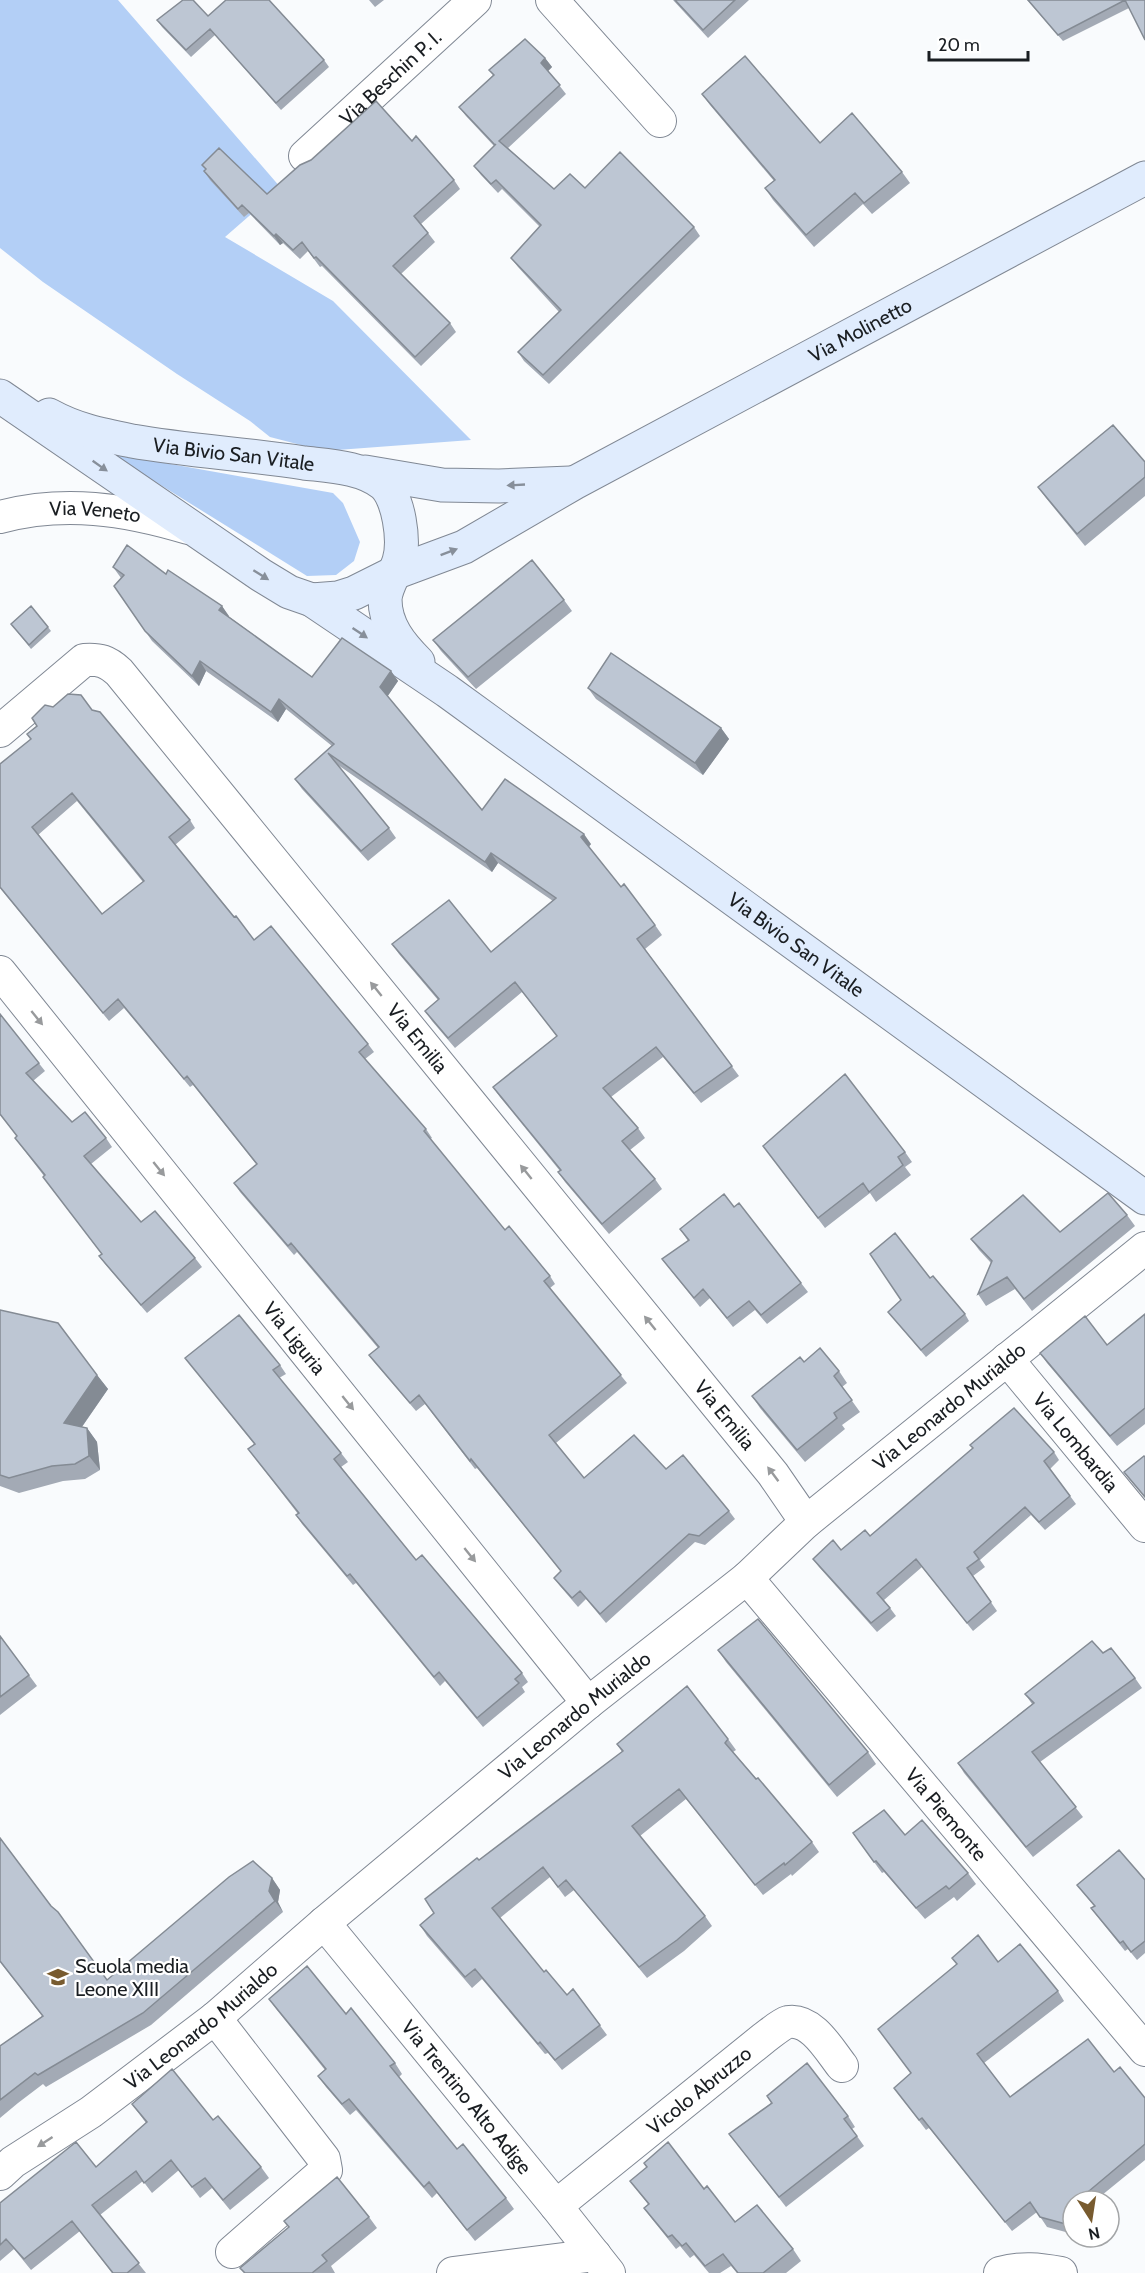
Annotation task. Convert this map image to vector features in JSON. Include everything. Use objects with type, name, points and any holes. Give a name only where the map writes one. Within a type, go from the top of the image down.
[{"type":"main road","name":"Via Molinetto","points":[[394,573],[464,547],[574,483],[1145,178]]},
{"type":"main road","name":"Via Bivio San Vitale","points":[[0,387],[70,426],[168,447],[343,468],[365,474],[384,484],[396,504],[402,546],[385,597],[386,608],[395,636],[447,691]]},
{"type":"main road","name":"Via Bivio San Vitale","points":[[0,396],[190,529],[289,592],[312,600],[447,691],[1145,1198]]},
{"type":"main road","name":"Via Molinetto","points":[[343,468],[442,485],[499,486],[574,483]]},
{"type":"main road","name":"Via Bivio San Vitale","points":[[312,600],[338,598],[354,593],[394,573]]},
{"type":"street","name":"Via Beschin P. I.","points":[[305,156],[475,0]]},
{"type":"street","points":[[552,0],[660,121]]},
{"type":"street","name":"Via Veneto","points":[[0,517],[24,511],[94,508],[152,517],[190,529]]},
{"type":"street","name":"Via Emilia","points":[[0,731],[84,660],[98,659],[109,663],[119,672],[773,1474],[807,1522]]},
{"type":"street","name":"Via Liguria","points":[[0,972],[588,1703]]},
{"type":"street","name":"Via Leonardo Murialdo","points":[[0,2174],[14,2162],[91,2112],[215,2018],[324,1923],[588,1703],[747,1578],[807,1522],[1145,1248]]},
{"type":"street","name":"Via Lombardia","points":[[1007,1359],[1145,1526]]},
{"type":"street","name":"Via Piemonte","points":[[747,1578],[1145,2050]]},
{"type":"street","name":"Via Trentino Alto Adige","points":[[324,1923],[602,2264]]},
{"type":"street","points":[[215,2018],[324,2159],[326,2170],[232,2252]]},
{"type":"street","name":"Vicolo Abruzzo","points":[[556,2206],[764,2038],[787,2022],[811,2028],[842,2066]]},
{"type":"street","points":[[453,2273],[602,2264]]},
{"type":"street","points":[[1000,2273],[1017,2269],[1038,2269],[1061,2273]]},
{"type":"shaded area","points":[[0,0],[118,0],[281,188],[225,237],[333,301],[471,440],[324,451],[270,437],[250,421],[43,282],[0,248]]},
{"type":"shaded area","points":[[109,453],[333,493],[343,503],[360,542],[354,561],[336,575],[307,576]]},
{"type":"building","points":[[183,0],[193,0],[208,16],[226,0],[269,0],[324,60],[276,103],[210,29],[186,50],[157,20]]},
{"type":"building","points":[[675,0],[735,0],[703,30]]},
{"type":"building","points":[[1028,0],[1125,0],[1058,35]]},
{"type":"building","points":[[1125,0],[1145,0],[1145,40]]},
{"type":"building","points":[[525,39],[545,58],[541,63],[560,85],[499,141],[554,189],[570,174],[585,188],[620,152],[694,227],[543,375],[518,352],[561,310],[511,258],[541,225],[496,180],[491,184],[474,166],[495,145],[459,107],[494,75],[489,70]]},
{"type":"building","points":[[745,56],[820,143],[852,113],[902,172],[864,203],[855,193],[806,235],[765,188],[775,180],[702,94]]},
{"type":"building","points":[[376,101],[412,141],[416,136],[454,180],[414,216],[428,233],[393,266],[450,323],[415,357],[316,257],[314,258],[302,242],[293,250],[276,234],[274,236],[242,205],[238,209],[204,171],[206,169],[202,165],[219,148],[267,194],[300,165],[311,160]]},
{"type":"building","points":[[1113,425],[1145,462],[1145,477],[1077,534],[1038,487]]},
{"type":"building","points":[[127,545],[166,574],[168,570],[222,606],[219,610],[312,677],[342,638],[391,671],[380,687],[482,810],[505,779],[584,834],[581,837],[621,887],[624,884],[655,925],[637,939],[732,1066],[694,1093],[656,1047],[603,1088],[638,1128],[622,1141],[655,1179],[602,1224],[558,1172],[561,1170],[493,1087],[557,1036],[515,982],[448,1038],[425,1011],[439,999],[392,944],[449,900],[491,952],[556,898],[491,853],[485,862],[328,753],[389,828],[361,851],[295,779],[334,744],[279,699],[271,712],[200,661],[192,676],[145,631],[114,586],[124,575],[113,567]]},
{"type":"building","points":[[532,560],[564,600],[468,677],[433,640]]},
{"type":"building","points":[[31,606],[48,627],[29,645],[11,624]]},
{"type":"building","points":[[611,653],[721,728],[695,763],[588,688]]},
{"type":"building","points":[[68,694],[81,695],[92,710],[100,712],[190,820],[169,837],[254,940],[271,926],[368,1044],[359,1052],[426,1129],[424,1131],[505,1230],[509,1226],[550,1276],[544,1281],[621,1375],[549,1435],[584,1478],[634,1435],[666,1469],[683,1455],[729,1511],[699,1536],[689,1534],[600,1614],[580,1591],[572,1598],[554,1578],[561,1571],[471,1459],[470,1461],[419,1395],[410,1403],[369,1355],[379,1347],[291,1243],[288,1246],[234,1183],[257,1164],[187,1076],[184,1079],[118,999],[103,1013],[0,887],[0,764],[31,739],[27,734],[37,726],[32,718],[45,705],[53,707]],"holes":[[[72,793],[144,881],[102,914],[32,827]]]},
{"type":"building","points":[[0,1014],[39,1063],[26,1073],[72,1122],[85,1112],[106,1138],[84,1156],[141,1222],[155,1211],[195,1258],[141,1305],[99,1256],[102,1254],[43,1177],[45,1175],[15,1138],[17,1136],[0,1114]]},
{"type":"building","points":[[845,1074],[905,1152],[898,1157],[903,1165],[869,1192],[863,1183],[818,1218],[763,1146]]},
{"type":"building","points":[[1108,1193],[1127,1215],[1024,1299],[1007,1277],[978,1294],[992,1261],[971,1239],[1023,1195],[1060,1232]]},
{"type":"building","points":[[724,1194],[734,1207],[739,1203],[801,1283],[761,1315],[749,1301],[727,1318],[703,1289],[694,1298],[662,1259],[689,1240],[680,1229]]},
{"type":"building","points":[[895,1233],[930,1278],[933,1276],[965,1314],[921,1350],[888,1312],[901,1300],[870,1254]]},
{"type":"building","points":[[0,1310],[58,1323],[97,1375],[64,1423],[87,1428],[89,1456],[75,1464],[52,1466],[9,1478],[0,1475]]},
{"type":"building","points":[[1145,1314],[1145,1408],[1110,1436],[1040,1353],[1085,1316],[1107,1345]]},
{"type":"building","points":[[239,1315],[280,1365],[273,1370],[341,1453],[334,1459],[416,1560],[422,1555],[522,1673],[515,1679],[519,1683],[477,1718],[439,1672],[434,1677],[350,1574],[347,1576],[296,1515],[299,1513],[248,1449],[255,1444],[185,1358]]},
{"type":"building","points":[[820,1348],[839,1371],[834,1376],[852,1400],[834,1413],[837,1418],[797,1450],[752,1396],[800,1357],[804,1362]]},
{"type":"building","points":[[1014,1408],[1054,1452],[1044,1461],[1070,1496],[1039,1522],[1025,1507],[974,1552],[979,1559],[967,1568],[991,1602],[967,1623],[916,1559],[877,1593],[890,1608],[871,1623],[813,1559],[833,1540],[841,1550],[865,1530],[870,1536],[973,1448],[970,1445]]},
{"type":"building","points":[[1145,1457],[1145,1497],[1124,1472]]},
{"type":"building","points":[[758,1619],[868,1752],[829,1785],[718,1650]]},
{"type":"building","points":[[0,1636],[29,1675],[0,1697]]},
{"type":"building","points":[[1092,1641],[1103,1653],[1111,1648],[1135,1678],[1032,1752],[1076,1807],[1026,1847],[958,1763],[1034,1703],[1025,1694]]},
{"type":"building","points":[[687,1686],[728,1739],[725,1743],[812,1842],[785,1865],[784,1863],[755,1885],[679,1789],[632,1826],[705,1916],[677,1940],[639,1967],[566,1880],[558,1887],[543,1867],[492,1908],[544,1972],[546,1970],[567,1995],[573,1989],[600,2025],[555,2060],[540,2042],[538,2044],[475,1969],[465,1977],[420,1925],[434,1913],[425,1899],[623,1751],[617,1744]]},
{"type":"building","points":[[884,1810],[905,1835],[922,1820],[968,1873],[949,1889],[946,1886],[916,1908],[876,1861],[874,1862],[853,1833]]},
{"type":"building","name":"Scuola media Leone XIII","points":[[0,1838],[107,1980],[229,1877],[253,1861],[272,1878],[269,1891],[275,1901],[143,2013],[38,2075],[35,2073],[0,2100],[0,2046],[43,2016],[0,1961]]},
{"type":"building","points":[[1119,1850],[1145,1880],[1145,1941],[1131,1952],[1123,1941],[1120,1943],[1091,1908],[1095,1906],[1077,1885]]},
{"type":"building","points":[[978,1935],[998,1962],[1020,1944],[1058,1991],[977,2054],[1010,2097],[1088,2039],[1114,2072],[1120,2067],[1145,2098],[1145,2144],[1091,2189],[1061,2189],[1061,2223],[1040,2217],[1030,2202],[1005,2222],[922,2118],[919,2120],[894,2088],[911,2073],[878,2029],[957,1964],[952,1958]]},
{"type":"building","points":[[307,1966],[346,2014],[351,2008],[395,2063],[390,2066],[457,2149],[463,2144],[506,2198],[467,2230],[429,2182],[424,2187],[349,2099],[342,2104],[318,2076],[326,2069],[269,1999]]},
{"type":"building","points":[[807,2063],[848,2116],[844,2119],[857,2136],[779,2197],[729,2134],[772,2103],[767,2096]]},
{"type":"building","points":[[172,2069],[213,2120],[218,2116],[261,2167],[223,2200],[205,2178],[192,2187],[171,2160],[144,2183],[136,2171],[92,2205],[139,2263],[127,2273],[113,2273],[72,2221],[24,2259],[6,2239],[0,2245],[0,2203],[76,2142],[96,2167],[147,2122],[132,2104]]},
{"type":"building","points":[[668,2142],[704,2189],[707,2186],[735,2222],[757,2205],[793,2249],[763,2273],[738,2273],[723,2254],[705,2266],[686,2243],[682,2246],[672,2235],[668,2237],[644,2208],[649,2204],[630,2181],[647,2167],[644,2163]]},
{"type":"building","points":[[337,2177],[369,2217],[322,2255],[327,2261],[312,2273],[245,2273],[240,2268],[289,2227],[284,2221]]},
{"type":"place","name":"Scuola media Leone XIII","points":[[58,1977]]}]
